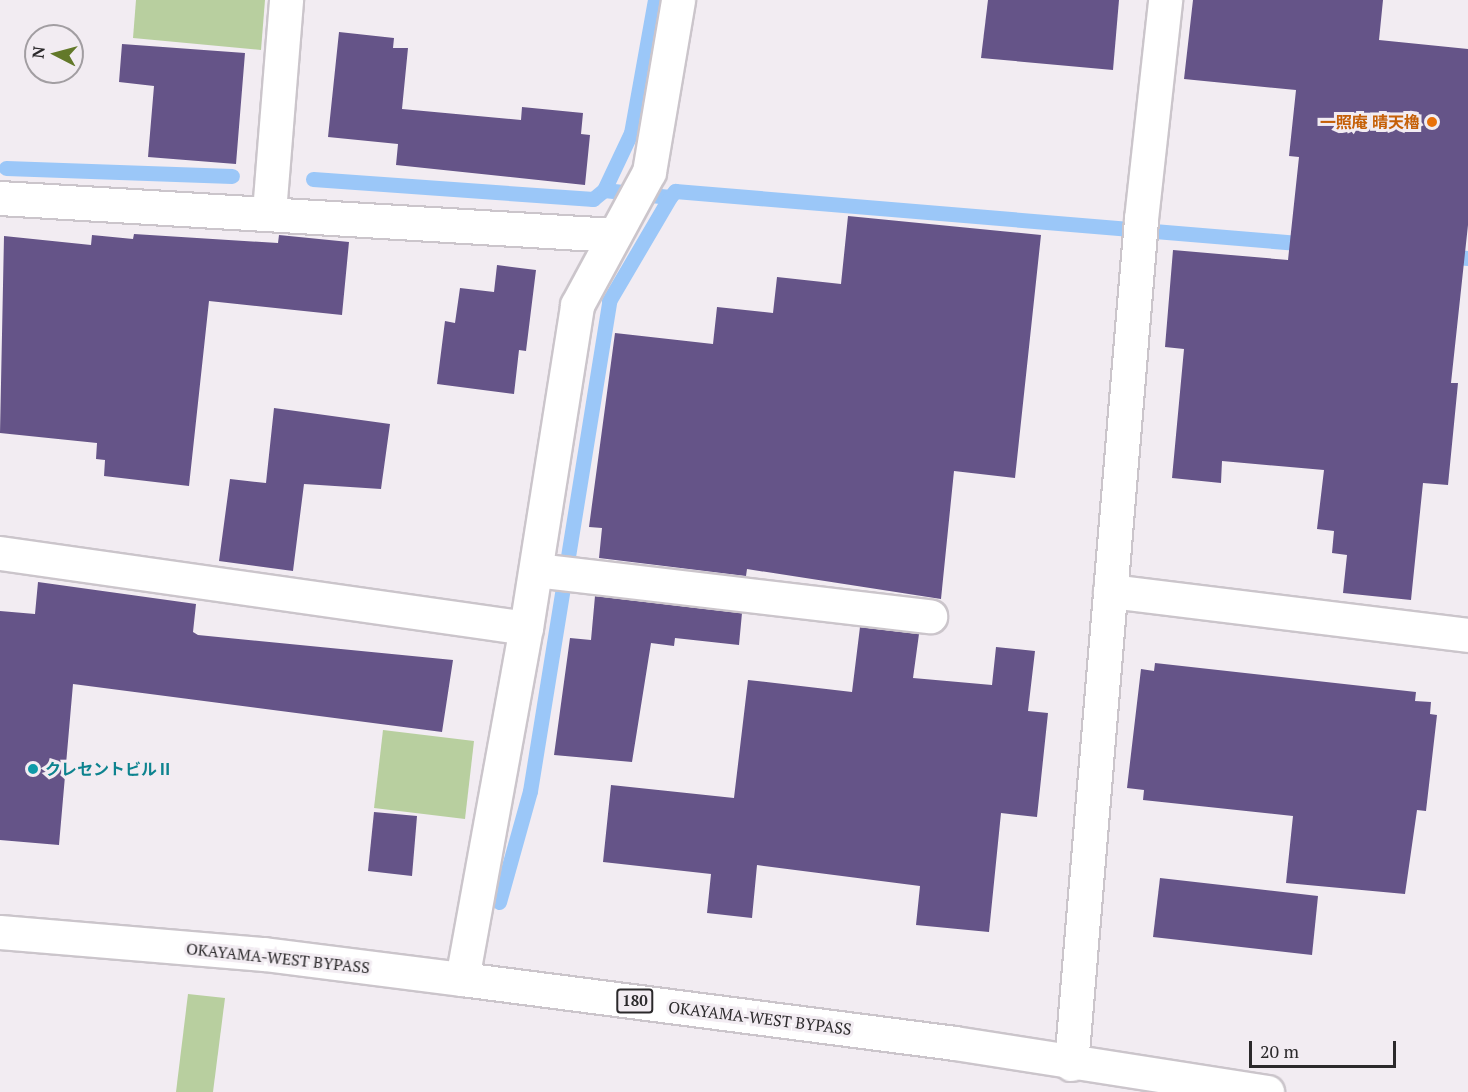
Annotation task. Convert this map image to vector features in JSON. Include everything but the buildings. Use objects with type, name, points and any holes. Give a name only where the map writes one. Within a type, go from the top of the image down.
[{"type":"main road","points":[[269,212],[286,0]]},
{"type":"main road","points":[[462,979],[526,628],[556,572],[577,305],[639,193],[678,0]]},
{"type":"main road","points":[[1071,1064],[1140,233],[1165,0]]},
{"type":"main road","points":[[0,198],[269,212],[614,235]]},
{"type":"main road","points":[[0,553],[526,628]]},
{"type":"main road","points":[[556,572],[930,616]]},
{"type":"main road","points":[[1110,591],[1468,635]]},
{"type":"main road","name":"OKAYAMA-WEST BYPASS","points":[[0,932],[264,954],[462,979],[955,1042],[1071,1064],[1267,1092]]},
{"type":"green space","points":[[136,0],[265,0],[261,50],[133,38]]},
{"type":"green space","points":[[383,730],[474,741],[465,819],[374,808]]},
{"type":"green space","points":[[188,994],[225,998],[213,1092],[176,1092]]},
{"type":"waterway","points":[[313,179],[593,199],[604,190],[631,133],[655,0]]},
{"type":"waterway","points":[[6,168],[232,176]]},
{"type":"waterway","points":[[604,190],[670,197],[675,191],[1310,244]]},
{"type":"waterway","points":[[499,902],[530,791],[609,301],[670,197]]},
{"type":"waterway","points":[[1444,256],[1468,258]]},
{"type":"place","name":"一照庵 晴天櫓","points":[[1432,122]]},
{"type":"place","name":"クレセントビルⅡ","points":[[33,769]]}]
